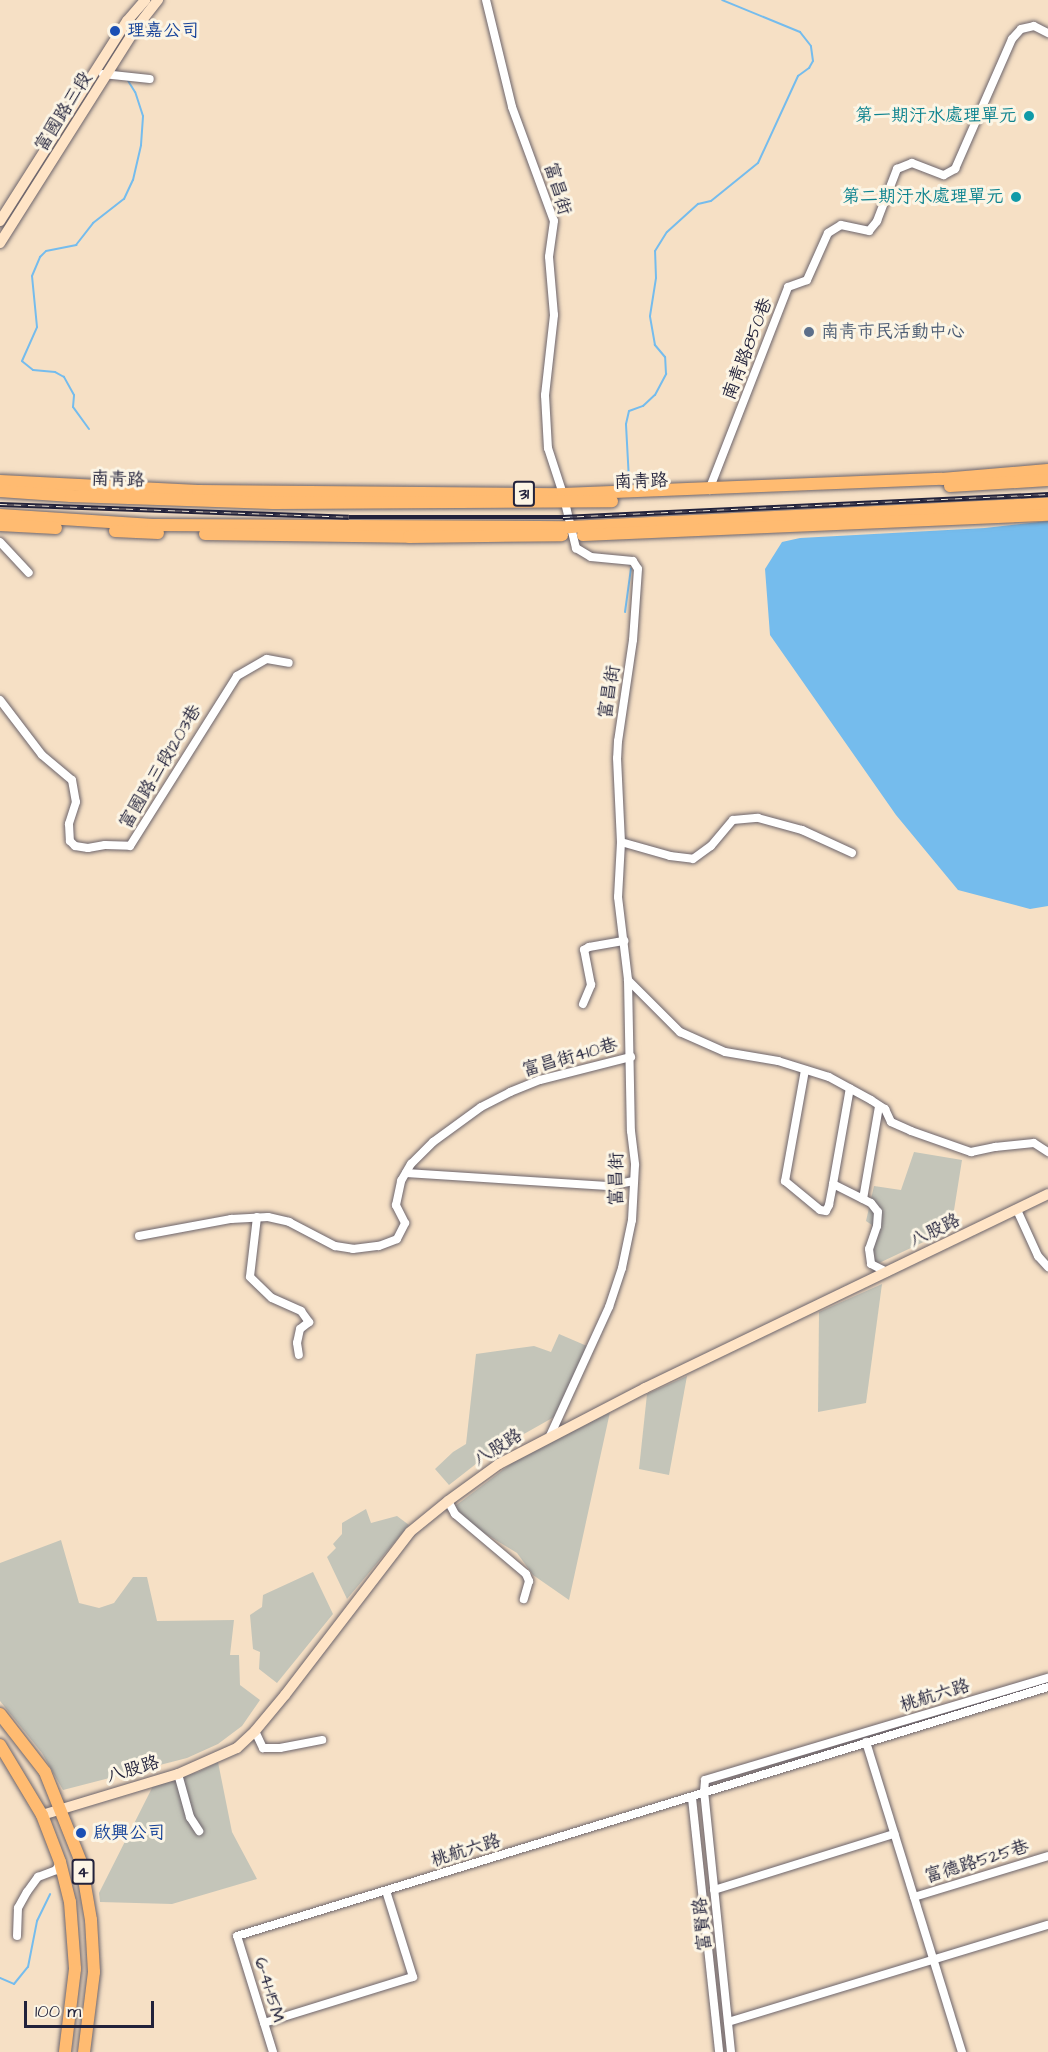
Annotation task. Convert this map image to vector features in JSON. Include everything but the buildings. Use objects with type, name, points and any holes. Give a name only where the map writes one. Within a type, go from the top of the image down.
[{"type":"main road","name":"31","points":[[0,481],[198,491],[564,499],[942,479],[1048,470]]},
{"type":"main road","name":"南青路","points":[[0,491],[235,501],[564,499],[1048,480]]},
{"type":"main road","name":"南青路","points":[[198,491],[235,501]]},
{"type":"main road","name":"31","points":[[0,515],[168,525],[571,531],[838,514],[1048,504]]},
{"type":"main road","points":[[838,514],[922,521]]},
{"type":"main road","name":"31","points":[[0,525],[215,534],[409,537],[1048,515]]},
{"type":"main road","points":[[168,525],[215,534]]},
{"type":"main road","name":"4","points":[[0,1714],[45,1772],[81,1862],[91,1920],[94,1972],[84,2052]]},
{"type":"main road","name":"4","points":[[0,1745],[42,1815],[60,1862],[70,1902],[75,1969],[65,2052]]},
{"type":"street","name":"富國路三段","points":[[0,243],[101,73],[127,21],[145,0]]},
{"type":"street","name":"富國路三段","points":[[0,221],[101,73],[158,0]]},
{"type":"street","name":"富昌街","points":[[486,0],[512,107],[554,221],[549,257],[554,315],[546,368],[544,420],[548,448],[576,548],[591,557],[633,561],[638,569],[632,650],[618,741],[621,842],[618,897],[628,980],[634,1181],[629,1240],[609,1307],[550,1436]]},
{"type":"street","name":"南青路850巷","points":[[709,490],[788,287],[807,280],[828,232],[841,225],[869,231],[877,222],[897,169],[912,163],[944,175],[955,169],[1012,39],[1021,29],[1034,26],[1048,33]]},
{"type":"street","points":[[101,73],[150,79]]},
{"type":"street","points":[[0,542],[29,573]]},
{"type":"street","name":"富國路三段1203巷","points":[[0,700],[42,755],[72,780],[76,802],[69,824],[70,841],[75,846],[88,848],[105,845],[130,846],[143,829],[169,781],[174,777],[237,676],[267,659],[289,663]]},
{"type":"street","points":[[621,842],[670,856],[693,859],[711,846],[733,820],[758,818],[802,830],[852,853]]},
{"type":"street","points":[[584,1004],[591,985],[584,950],[589,947],[624,941]]},
{"type":"street","points":[[628,980],[680,1032],[725,1052],[778,1061],[829,1077],[885,1109],[891,1122],[971,1152],[995,1146],[1034,1143],[1048,1152]]},
{"type":"street","name":"富昌街410巷","points":[[139,1236],[220,1221],[257,1217],[289,1222],[335,1246],[353,1250],[379,1246],[397,1239],[405,1223],[396,1205],[401,1181],[433,1142],[481,1107],[540,1080],[631,1057]]},
{"type":"street","points":[[805,1070],[785,1181],[820,1210],[826,1211],[833,1184],[850,1088]]},
{"type":"street","points":[[863,1199],[879,1106]]},
{"type":"street","points":[[406,1173],[608,1186],[634,1181]]},
{"type":"street","points":[[833,1184],[863,1199],[878,1212],[877,1226],[869,1249],[871,1264],[887,1272]]},
{"type":"street","name":"八股路","points":[[42,1815],[178,1774],[237,1748],[255,1731],[410,1532],[499,1464],[550,1436],[1048,1194]]},
{"type":"street","points":[[1017,1210],[1038,1256],[1048,1267]]},
{"type":"street","points":[[257,1217],[250,1277],[272,1298],[301,1311],[309,1322],[300,1329],[297,1343],[299,1355]]},
{"type":"street","points":[[448,1501],[455,1514],[526,1574],[529,1581],[524,1599]]},
{"type":"street","name":"桃航六路","points":[[704,1792],[705,1780],[1048,1678]]},
{"type":"street","name":"桃航六路","points":[[237,1936],[1048,1688]]},
{"type":"street","points":[[255,1731],[263,1748],[280,1748],[322,1740]]},
{"type":"street","points":[[866,1742],[962,2052]]},
{"type":"street","points":[[178,1774],[190,1817],[199,1831]]},
{"type":"street","name":"富賢路","points":[[704,1792],[731,2052]]},
{"type":"street","name":"富賢路","points":[[692,1798],[719,2052]]},
{"type":"street","points":[[714,1890],[894,1834]]},
{"type":"street","name":"富德路525巷","points":[[914,1897],[1048,1856]]},
{"type":"street","points":[[17,1936],[18,1908],[27,1892],[38,1877],[56,1870],[60,1862]]},
{"type":"street","points":[[264,2023],[413,1977],[386,1891]]},
{"type":"street","points":[[728,2022],[1048,1925]]},
{"type":"street","name":"6-41-15M","points":[[237,1936],[273,2052]]},
{"type":"shaded area","points":[[914,1152],[962,1160],[951,1229],[877,1264],[867,1255],[872,1225],[866,1221],[874,1186],[901,1190]]},
{"type":"shaded area","points":[[882,1284],[866,1403],[818,1412],[819,1312]]},
{"type":"shaded area","points":[[559,1334],[587,1346],[554,1417],[490,1453],[449,1485],[435,1469],[453,1452],[466,1444],[476,1354],[534,1346],[551,1352]]},
{"type":"shaded area","points":[[687,1376],[669,1475],[639,1469],[647,1394]]},
{"type":"shaded area","points":[[610,1412],[569,1600],[533,1575],[517,1553],[476,1528],[454,1507],[512,1463]]},
{"type":"shaded area","points":[[366,1509],[371,1523],[397,1516],[409,1525],[347,1599],[327,1557],[336,1548],[333,1544],[342,1534],[342,1523]]},
{"type":"shaded area","points":[[61,1540],[79,1603],[99,1608],[114,1603],[133,1577],[147,1577],[157,1621],[234,1620],[230,1655],[239,1655],[240,1685],[260,1700],[242,1726],[218,1744],[187,1758],[63,1790],[42,1753],[0,1701],[0,1563]]},
{"type":"shaded area","points":[[313,1572],[333,1614],[277,1683],[259,1669],[260,1652],[253,1649],[250,1615],[262,1607],[263,1595]]},
{"type":"shaded area","points":[[218,1762],[232,1832],[257,1879],[172,1904],[100,1902],[99,1893],[154,1784],[198,1772]]},
{"type":"water","points":[[1048,521],[1048,906],[1030,909],[958,890],[896,815],[770,635],[765,569],[782,542],[800,538],[985,528]]},
{"type":"waterway","points":[[629,480],[626,424],[629,411],[643,406],[655,395],[666,374],[665,357],[655,345],[650,316],[656,278],[655,251],[667,232],[698,204],[711,201],[758,163],[798,76],[809,68],[813,61],[811,46],[800,32],[722,0]]},
{"type":"waterway","points":[[89,429],[73,407],[74,395],[64,377],[55,372],[33,370],[22,361],[37,327],[32,276],[40,257],[46,251],[76,245],[93,223],[124,199],[133,180],[141,145],[143,116],[135,92],[127,79]]},
{"type":"waterway","points":[[625,612],[631,568]]},
{"type":"waterway","points":[[0,1978],[14,1984],[28,1967],[37,1921],[50,1894]]},
{"type":"railway","points":[[0,504],[349,517],[563,517],[1048,494]]},
{"type":"place","name":"理嘉公司","points":[[115,31]]},
{"type":"place","name":"第一期汙水處理單元","points":[[1029,116]]},
{"type":"place","name":"第二期汙水處理單元","points":[[1016,197]]},
{"type":"place","name":"南青市民活動中心","points":[[809,332]]},
{"type":"place","name":"啟興公司","points":[[81,1833]]}]
